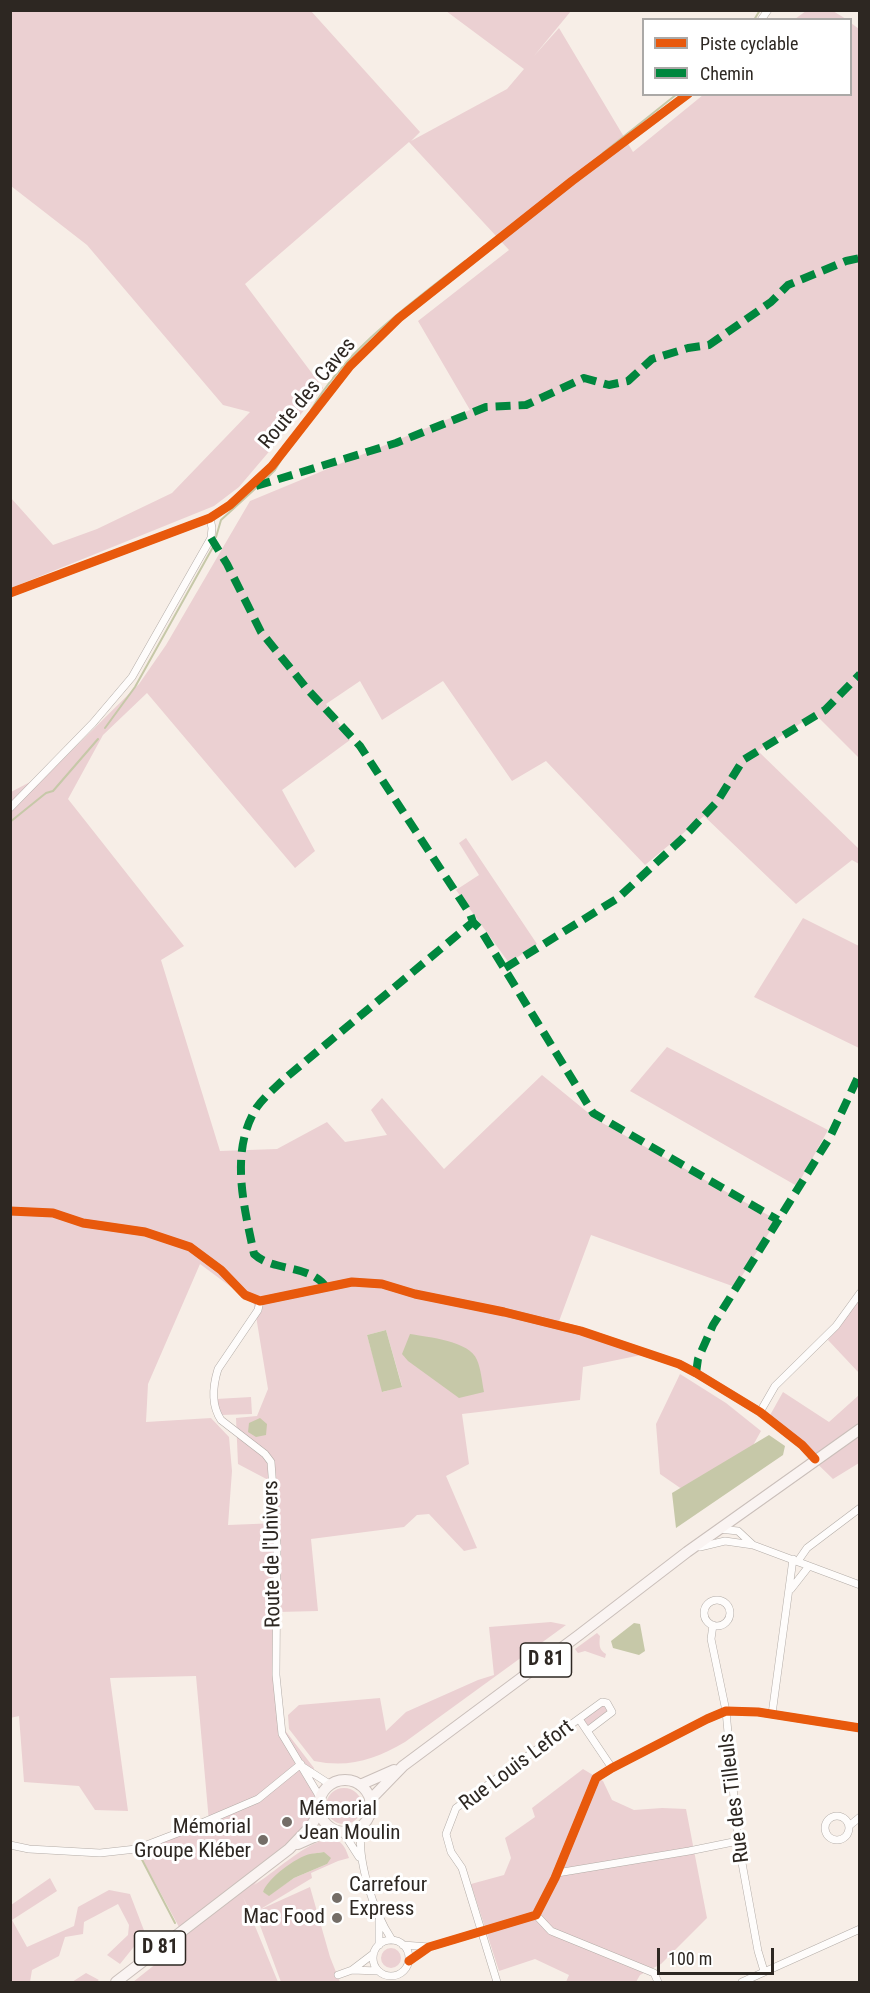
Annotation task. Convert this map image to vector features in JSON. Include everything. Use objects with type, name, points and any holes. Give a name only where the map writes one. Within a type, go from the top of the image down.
[{"type":"main road","name":"D 81","points":[[370,1800],[403,1766],[687,1552],[860,1429]]},
{"type":"main road","name":"D 81","points":[[360,1785],[403,1766]]},
{"type":"main road","points":[[346,1781],[360,1785],[370,1800],[370,1815],[361,1827],[356,1830],[338,1830],[324,1821],[320,1811],[321,1799],[332,1785],[346,1781]]},
{"type":"main road","name":"D 81","points":[[116,1983],[289,1849],[311,1827],[320,1811]]},
{"type":"main road","name":"D 81","points":[[289,1849],[338,1830]]},
{"type":"street","name":"Route des Caves","points":[[10,593],[210,518],[230,505],[272,466],[350,366],[399,318],[685,96]]},
{"type":"street","points":[[10,808],[93,723],[132,677],[211,538],[210,518]]},
{"type":"street","points":[[10,1211],[53,1213],[83,1223],[145,1232],[190,1247],[220,1270],[245,1295],[260,1301],[352,1282],[382,1284],[415,1294],[581,1331],[679,1364],[696,1372],[759,1412],[802,1445],[815,1459]]},
{"type":"street","points":[[759,1412],[775,1386],[836,1326],[860,1293]]},
{"type":"street","name":"Route de l'Univers","points":[[260,1301],[253,1318],[218,1369],[214,1399],[217,1414],[221,1420],[265,1454],[270,1461],[277,1545],[275,1645],[282,1734],[321,1799]]},
{"type":"street","points":[[772,1714],[789,1591],[796,1560],[807,1548],[860,1508]]},
{"type":"street","points":[[741,1514],[736,1523],[738,1531],[753,1545]]},
{"type":"street","points":[[719,1529],[738,1531]]},
{"type":"street","points":[[719,1529],[725,1540]]},
{"type":"street","points":[[687,1552],[725,1540],[753,1545],[860,1585]]},
{"type":"street","points":[[789,1591],[809,1566]]},
{"type":"street","name":"Rue des Tilleuls","points":[[713,1625],[711,1639],[726,1711],[738,1841],[758,1951],[765,1971]]},
{"type":"street","name":"Rue Louis Lefort","points":[[497,1983],[462,1868],[451,1852],[446,1834],[456,1808],[602,1702],[607,1703],[612,1712],[587,1731]]},
{"type":"street","points":[[373,1954],[374,1966],[391,1979],[402,1972],[409,1961],[429,1947],[536,1915],[543,1905],[596,1778],[707,1719],[726,1711],[772,1714],[860,1728]]},
{"type":"street","name":"Rue Louis Lefort","points":[[579,1719],[612,1768]]},
{"type":"street","points":[[10,1845],[29,1849],[100,1853],[136,1849],[258,1799],[302,1766]]},
{"type":"street","name":"Route de l'Univers","points":[[302,1766],[332,1785]]},
{"type":"street","points":[[849,1826],[860,1817]]},
{"type":"street","points":[[361,1827],[359,1841],[362,1862],[379,1917],[392,1940],[403,1945],[429,1947]]},
{"type":"street","points":[[338,1830],[352,1844],[362,1862]]},
{"type":"street","points":[[557,1873],[738,1841]]},
{"type":"street","points":[[536,1915],[551,1931],[654,1973],[658,1983]]},
{"type":"street","points":[[338,1975],[352,1970],[373,1954],[379,1945],[379,1917]]},
{"type":"street","points":[[742,1983],[860,1929]]},
{"type":"street","points":[[379,1945],[392,1940]]},
{"type":"street","points":[[403,1945],[407,1949],[409,1961]]},
{"type":"street","points":[[352,1970],[378,1971]]},
{"type":"street","points":[[402,1972],[403,1983]]},
{"type":"shaded area","points":[[10,11],[311,11],[420,132],[411,141],[507,89],[524,69],[446,11],[571,11],[534,56],[559,28],[633,152],[702,96],[852,96],[852,24],[859,29],[859,758],[815,714],[758,751],[859,849],[859,864],[852,860],[796,904],[704,816],[645,865],[546,761],[512,781],[443,681],[382,720],[360,681],[326,704],[350,740],[282,790],[315,851],[295,868],[147,693],[103,735],[68,799],[184,946],[161,960],[220,1151],[277,1149],[327,1122],[345,1142],[387,1135],[371,1110],[382,1098],[444,1169],[542,1075],[597,1120],[777,1220],[735,1287],[591,1235],[558,1324],[646,1354],[583,1367],[580,1400],[462,1414],[469,1464],[446,1476],[477,1548],[464,1551],[429,1514],[417,1515],[404,1527],[311,1539],[318,1611],[278,1612],[278,1674],[284,1729],[314,1768],[315,1821],[254,1885],[317,1842],[327,1839],[336,1840],[343,1845],[349,1858],[311,1873],[312,1878],[259,1910],[310,1887],[330,1957],[340,1982],[281,1982],[255,1912],[251,1914],[243,1897],[278,1982],[133,1982],[186,1940],[139,1853],[209,1822],[196,1676],[110,1678],[128,1811],[95,1810],[79,1786],[24,1782],[19,1716],[10,1718],[11,792],[51,771],[139,684],[166,645],[250,501],[470,410],[418,321],[509,250],[409,142],[245,284],[323,388],[239,487],[214,506],[11,588],[11,498],[53,545],[97,529],[172,493],[250,412],[223,405],[87,245],[11,186]],"holes":[[[200,1264],[254,1304],[268,1389],[257,1416],[236,1418],[238,1464],[274,1483],[278,1523],[228,1525],[232,1471],[229,1437],[211,1418],[146,1422],[148,1384]],[[386,1330],[402,1386],[383,1392],[367,1335]],[[324,1852],[327,1864],[294,1878],[269,1895],[263,1892],[283,1871],[297,1861]]]},
{"type":"shaded area","points":[[806,11],[833,11],[844,18],[796,18]]},
{"type":"shaded area","points":[[466,838],[537,944],[509,963],[456,890],[479,875],[459,843]]},
{"type":"shaded area","points":[[803,918],[859,946],[859,1048],[754,997]]},
{"type":"shaded area","points":[[667,1047],[828,1130],[797,1186],[630,1091]]},
{"type":"shaded area","points":[[859,1300],[859,1373],[828,1340]]},
{"type":"shaded area","points":[[386,1330],[402,1387],[382,1392],[367,1335]]},
{"type":"shaded area","points":[[410,1334],[448,1341],[466,1348],[473,1354],[480,1367],[484,1392],[459,1398],[408,1361],[402,1354]]},
{"type":"shaded area","points":[[680,1374],[726,1403],[761,1431],[746,1458],[689,1494],[660,1474],[656,1424]]},
{"type":"shaded area","points":[[783,1392],[829,1422],[859,1395],[859,1463],[833,1479],[769,1417]]},
{"type":"shaded area","points":[[251,1397],[252,1414],[221,1415],[216,1399]]},
{"type":"shaded area","points":[[260,1418],[267,1424],[266,1435],[256,1437],[248,1432],[249,1423]]},
{"type":"shaded area","points":[[769,1435],[785,1446],[783,1455],[676,1528],[672,1493]]},
{"type":"shaded area","points":[[551,1622],[566,1625],[405,1742],[383,1754],[350,1763],[314,1761],[289,1729],[288,1715],[299,1705],[380,1698],[386,1731],[406,1712],[494,1675],[489,1627]]},
{"type":"shaded area","points":[[634,1623],[640,1624],[645,1651],[639,1655],[613,1648],[611,1641]]},
{"type":"shaded area","points":[[597,1633],[600,1636],[601,1649],[606,1654],[605,1658],[585,1651],[578,1653],[575,1649]]},
{"type":"shaded area","points":[[603,1705],[608,1711],[588,1726],[583,1719]]},
{"type":"shaded area","points":[[583,1769],[603,1781],[612,1800],[634,1810],[686,1809],[707,1918],[661,1964],[640,1975],[636,1982],[566,1982],[569,1975],[535,1959],[499,1971],[471,1884],[504,1875],[511,1858],[505,1838],[535,1817],[532,1808]]},
{"type":"shaded area","points":[[344,1788],[357,1793],[362,1806],[357,1819],[344,1824],[331,1819],[326,1806],[331,1793]]},
{"type":"shaded area","points":[[324,1852],[331,1858],[327,1864],[294,1878],[269,1896],[263,1892],[270,1881],[290,1864],[304,1856]]},
{"type":"shaded area","points":[[50,1878],[57,1891],[12,1920],[27,1947],[74,1926],[78,1907],[109,1890],[130,1894],[145,1933],[120,1964],[107,1955],[128,1935],[129,1925],[118,1904],[84,1922],[83,1934],[65,1937],[59,1956],[32,1970],[30,1982],[11,1982],[11,1905]]},
{"type":"shaded area","points":[[391,1948],[398,1951],[401,1958],[398,1965],[391,1968],[384,1965],[381,1958],[384,1951]]},
{"type":"shaded area","points":[[86,1973],[99,1980],[72,1982]]},
{"type":"waterway","points":[[755,18],[760,10]]},
{"type":"waterway","points":[[603,153],[674,96]]},
{"type":"waterway","points":[[311,410],[326,387],[361,347],[401,311],[465,261]]},
{"type":"waterway","points":[[264,481],[281,460]]},
{"type":"waterway","points":[[216,537],[221,520],[256,488]]},
{"type":"waterway","points":[[105,728],[135,687],[213,547]]},
{"type":"waterway","points":[[10,822],[46,793],[53,791],[98,739]]},
{"type":"waterway","points":[[138,1852],[175,1923]]},
{"type":"marked path","points":[[256,486],[396,443],[486,407],[526,405],[584,378],[609,385],[628,381],[652,359],[688,348],[709,345],[771,302],[788,285],[846,261],[860,258]]},
{"type":"marked path","points":[[211,538],[227,564],[261,632],[308,690],[360,746],[473,922],[480,929],[593,1113],[778,1220]]},
{"type":"marked path","points":[[505,968],[618,898],[682,839],[717,802],[743,760],[825,710],[860,674]]},
{"type":"marked path","points":[[326,1287],[311,1275],[271,1264],[254,1254],[241,1179],[243,1142],[248,1124],[260,1103],[283,1080],[473,922]]},
{"type":"marked path","points":[[696,1373],[698,1359],[713,1325],[830,1137],[860,1073]]},
{"type":"cycle path","points":[[10,593],[210,518],[230,505],[272,466],[350,366],[399,318],[572,181],[685,96]]},
{"type":"cycle path","points":[[10,1211],[53,1213],[83,1223],[145,1232],[190,1247],[221,1270],[245,1295],[260,1301],[352,1282],[382,1284],[415,1294],[581,1331],[679,1364],[696,1373],[760,1412],[802,1445],[815,1459]]},
{"type":"cycle path","points":[[409,1961],[429,1947],[536,1915],[555,1878],[596,1778],[612,1768],[726,1711],[758,1712],[860,1728]]},
{"type":"place","name":"Mémorial Jean Moulin","points":[[287,1822]]},
{"type":"place","name":"Mémorial Groupe Kléber","points":[[263,1840]]},
{"type":"place","name":"Carrefour Express","points":[[337,1898]]},
{"type":"place","name":"Mac Food","points":[[337,1918]]}]
